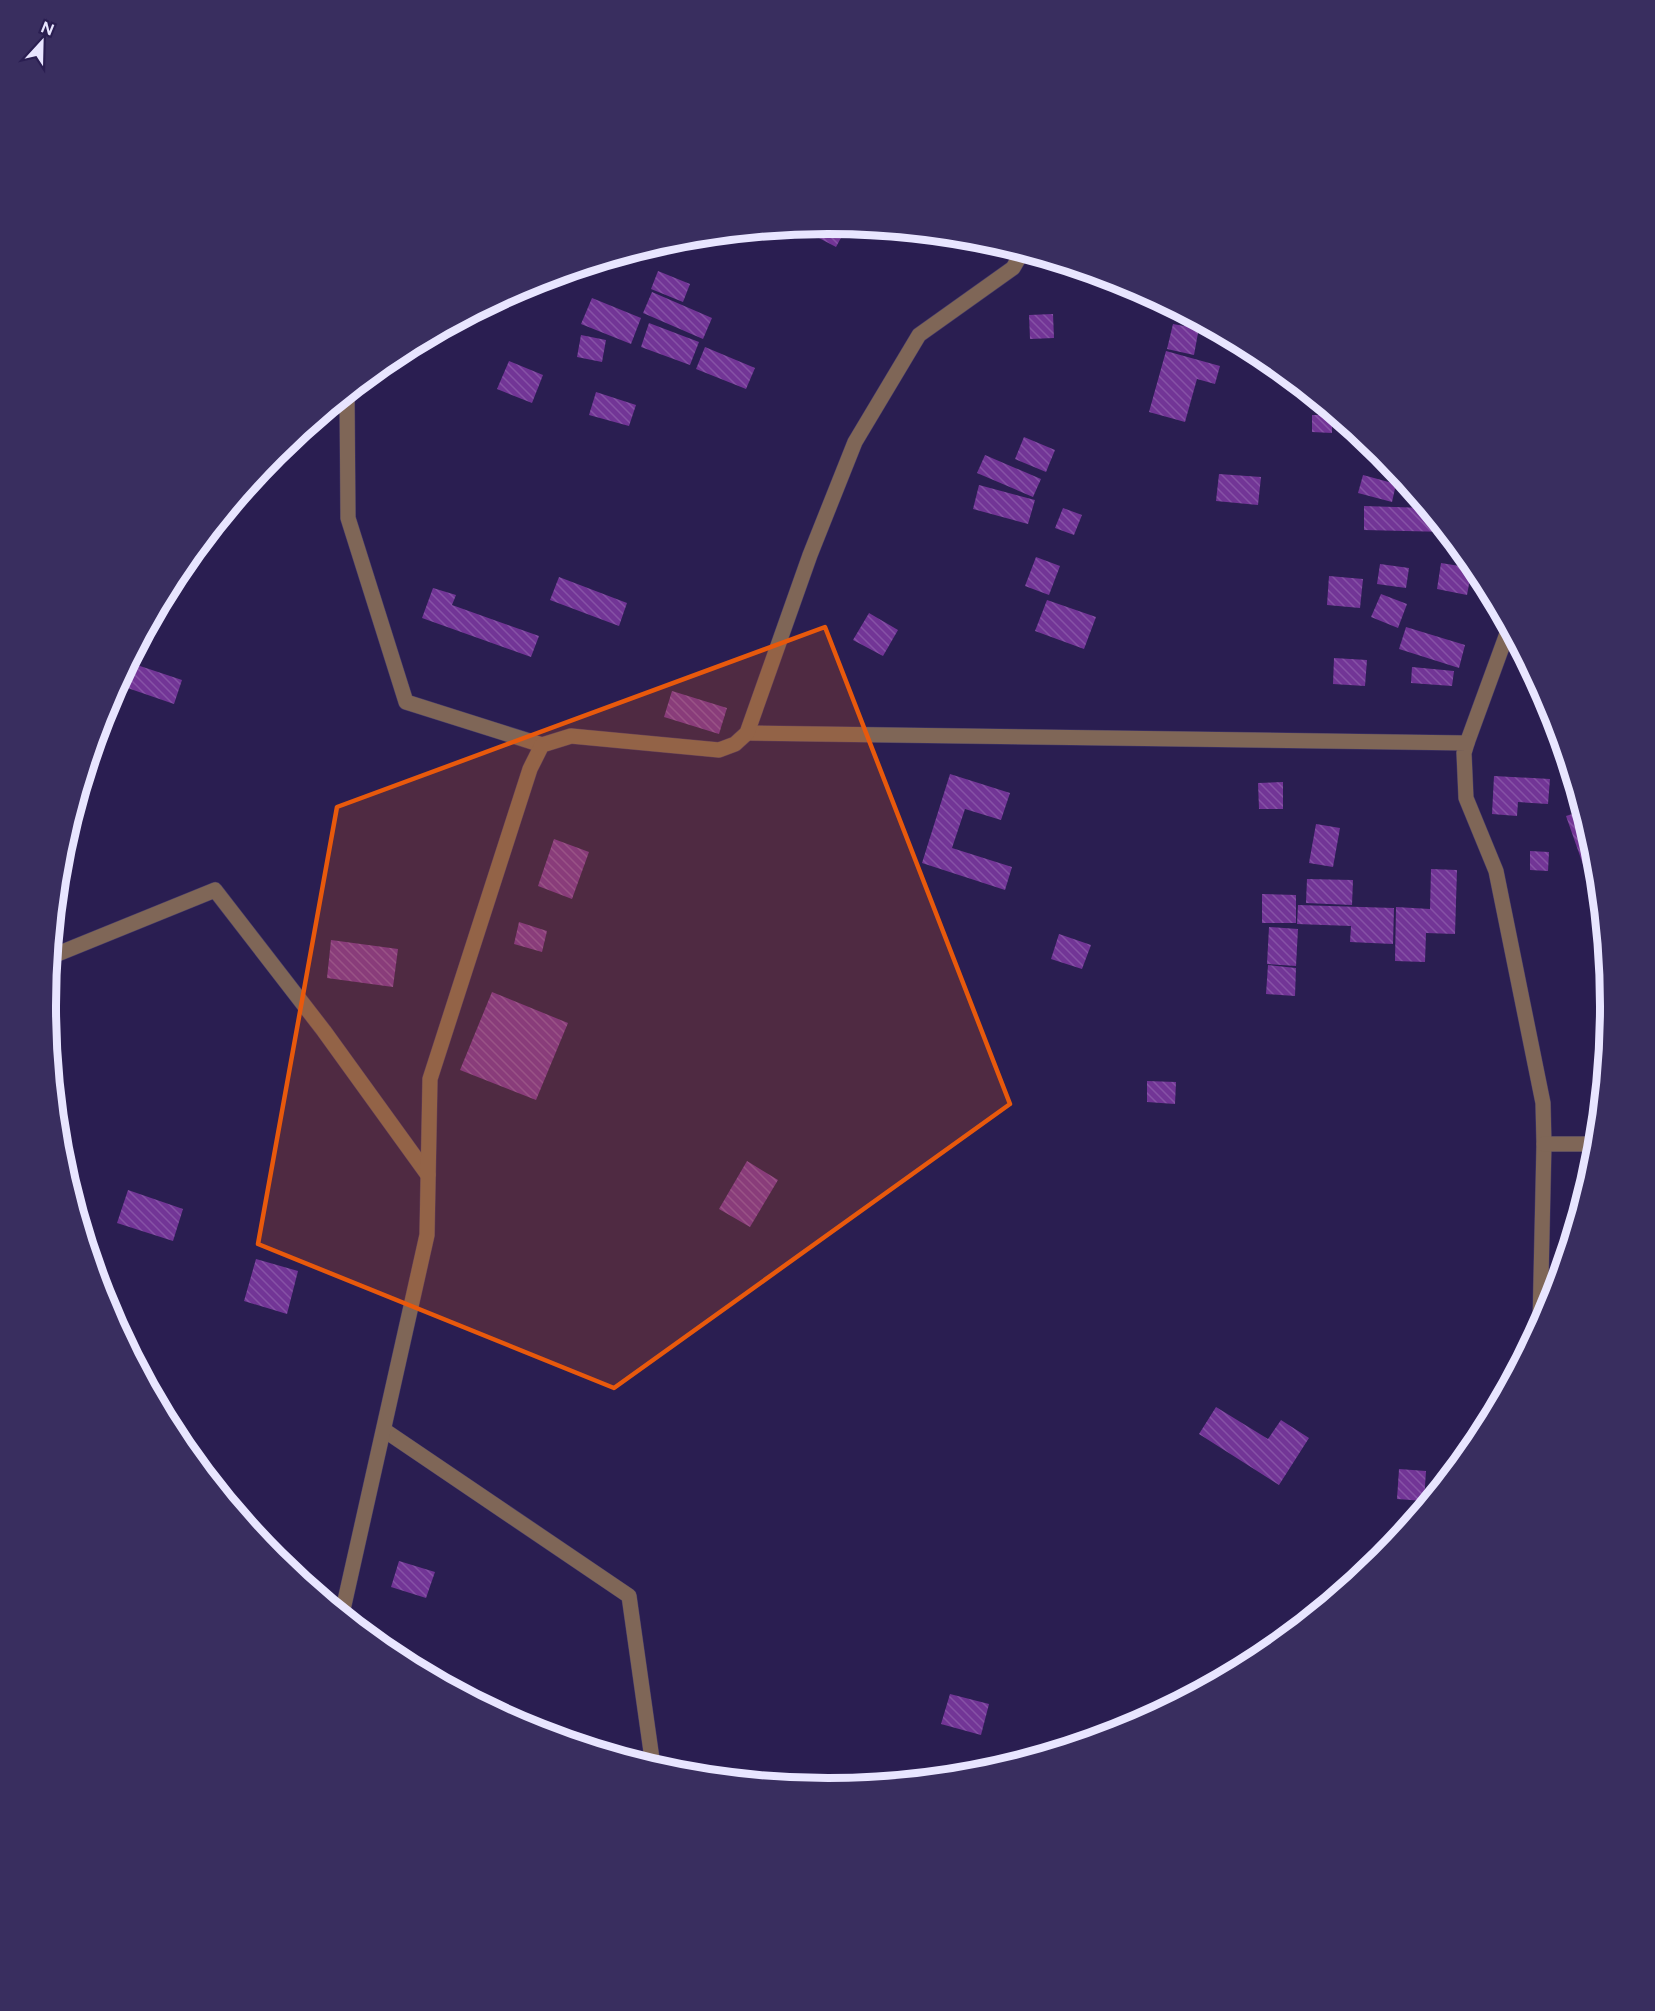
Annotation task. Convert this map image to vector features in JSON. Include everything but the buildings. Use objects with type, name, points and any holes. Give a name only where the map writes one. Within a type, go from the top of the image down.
[{"type":"street","points":[[346,402],[348,518],[406,702],[542,745],[571,736],[719,750],[735,744],[747,734],[810,555],[855,442],[919,335],[1013,268],[1019,258]]},
{"type":"street","points":[[1506,637],[1464,753],[1466,798],[1496,871],[1543,1103],[1540,1302]]},
{"type":"street","points":[[747,734],[1467,743]]},
{"type":"street","points":[[344,1607],[427,1235],[430,1079],[530,769],[542,745]]},
{"type":"street","points":[[57,954],[215,891],[324,1031],[428,1175]]},
{"type":"street","points":[[1544,1144],[1587,1144]]},
{"type":"street","points":[[384,1430],[629,1596],[652,1757]]},
{"type":"highlighted area","points":[[825,627],[1010,1104],[614,1388],[258,1244],[337,807]]}]
